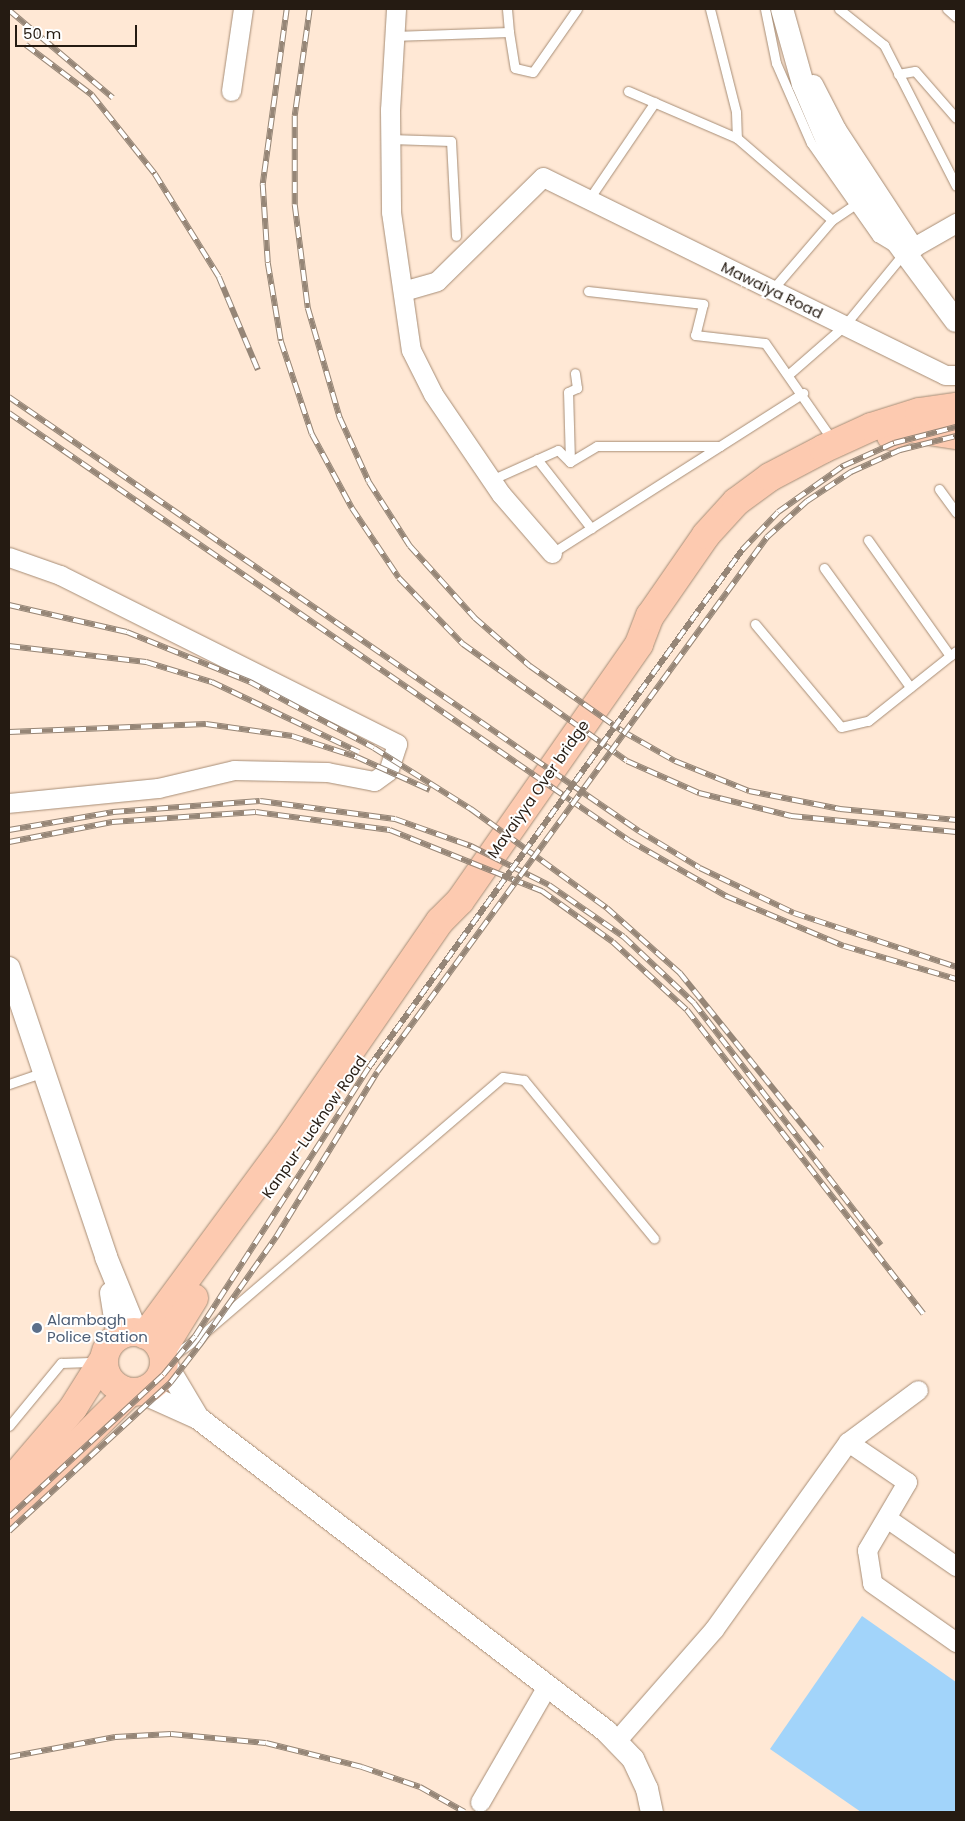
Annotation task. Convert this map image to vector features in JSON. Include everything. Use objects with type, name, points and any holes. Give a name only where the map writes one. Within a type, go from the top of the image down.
[{"type":"main road","points":[[639,644],[662,600],[706,535],[736,502],[770,477],[871,426],[920,412],[956,407]]},
{"type":"main road","points":[[639,644],[661,627],[743,518],[779,490],[909,428],[956,435]]},
{"type":"main road","name":"Mavaiyya Over bridge","points":[[478,875],[639,644]]},
{"type":"main road","name":"Kanpur-Lucknow Road","points":[[9,1483],[68,1415],[102,1362],[145,1343],[450,931],[460,901],[478,875]]},
{"type":"main road","name":"Kanpur-Lucknow Road","points":[[9,1512],[135,1392],[160,1378],[145,1343]]},
{"type":"main road","points":[[102,1362],[111,1382],[135,1392]]},
{"type":"street","points":[[231,91],[243,9]]},
{"type":"street","points":[[396,9],[393,36],[390,139],[391,212],[411,350],[433,394],[491,480],[552,554]]},
{"type":"street","points":[[782,9],[803,84],[834,156],[910,250]]},
{"type":"street","points":[[794,9],[811,80],[836,129],[956,321]]},
{"type":"street","name":"Mawaiya Road","points":[[403,291],[437,281],[543,177],[946,375],[956,375]]},
{"type":"street","points":[[910,250],[956,223]]},
{"type":"street","points":[[9,556],[60,575],[396,744],[388,771],[374,781],[327,772],[234,770],[158,788],[9,803]]},
{"type":"street","points":[[9,968],[106,1257],[145,1343],[198,1418]]},
{"type":"street","points":[[616,1741],[714,1629],[848,1442],[918,1390]]},
{"type":"street","points":[[135,1392],[198,1418],[616,1741],[633,1759],[648,1789],[652,1812]]},
{"type":"street","points":[[848,1442],[907,1482],[888,1519],[867,1550],[872,1583],[956,1642]]},
{"type":"street","points":[[888,1519],[956,1566]]},
{"type":"street","points":[[480,1802],[547,1686]]},
{"type":"lane","points":[[507,9],[515,68],[533,72],[577,9]]},
{"type":"lane","points":[[710,9],[736,112],[737,138]]},
{"type":"lane","points":[[765,9],[776,63],[811,143],[853,206],[877,237],[910,250],[844,326],[789,374]]},
{"type":"lane","points":[[839,9],[884,45],[956,186]]},
{"type":"lane","points":[[947,9],[956,16]]},
{"type":"lane","points":[[393,36],[509,32]]},
{"type":"lane","points":[[898,74],[916,71],[956,118]]},
{"type":"lane","points":[[628,90],[737,138],[832,220]]},
{"type":"lane","points":[[589,199],[655,102]]},
{"type":"lane","points":[[390,139],[451,141],[456,236]]},
{"type":"lane","points":[[772,291],[832,220],[853,206]]},
{"type":"lane","points":[[588,292],[702,304],[695,335],[765,343],[804,393],[835,444]]},
{"type":"lane","points":[[570,462],[568,392],[577,388],[575,372]]},
{"type":"lane","points":[[552,554],[804,393]]},
{"type":"lane","points":[[570,462],[597,446],[720,446]]},
{"type":"lane","points":[[491,480],[558,450],[570,462]]},
{"type":"lane","points":[[537,459],[591,528]]},
{"type":"lane","points":[[939,489],[956,512]]},
{"type":"lane","points":[[755,624],[841,727],[868,721],[953,653],[868,540]]},
{"type":"lane","points":[[824,568],[910,687]]},
{"type":"lane","points":[[9,1084],[44,1071]]},
{"type":"lane","points":[[145,1343],[198,1338],[503,1077],[524,1080],[654,1238]]},
{"type":"lane","points":[[9,1426],[61,1363],[102,1362]]},
{"type":"water","points":[[862,1616],[956,1682],[956,1812],[861,1812],[770,1749]]},
{"type":"railway","points":[[287,9],[263,185],[268,263],[281,341],[312,434],[352,508],[399,578],[463,644],[627,761],[699,793],[791,816],[956,832]]},
{"type":"railway","points":[[310,9],[295,116],[295,205],[308,308],[340,418],[369,482],[410,546],[475,618],[530,666],[622,731],[675,761],[749,791],[840,809],[956,820]]},
{"type":"railway","points":[[9,10],[113,98]]},
{"type":"railway","points":[[26,45],[92,95],[155,174],[219,277],[258,370]]},
{"type":"railway","points":[[9,397],[639,831],[700,868],[794,913],[956,967]]},
{"type":"railway","points":[[9,413],[630,841],[726,896],[844,946],[956,979]]},
{"type":"railway","points":[[9,1517],[163,1375],[195,1336],[369,1067],[742,550],[778,512],[843,466],[894,443],[956,427]]},
{"type":"railway","points":[[9,1531],[170,1383],[201,1343],[276,1237],[377,1072],[767,537],[807,501],[851,472],[900,450],[956,436]]},
{"type":"railway","points":[[9,605],[127,632],[250,682],[374,748],[471,809],[607,908],[680,973],[822,1149]]},
{"type":"railway","points":[[9,646],[146,662],[212,682],[359,752]]},
{"type":"railway","points":[[9,732],[206,724],[292,736],[357,757],[430,790]]},
{"type":"railway","points":[[9,830],[113,812],[260,801],[395,819],[471,846],[549,885],[624,937],[694,1003],[881,1245]]},
{"type":"railway","points":[[9,842],[112,822],[256,812],[390,830],[542,891],[613,942],[687,1010],[924,1314]]},
{"type":"railway","points":[[9,1757],[115,1737],[171,1734],[266,1743],[362,1767],[420,1787],[465,1812]]},
{"type":"place","name":"Alambagh Police Station","points":[[37,1328]]}]
